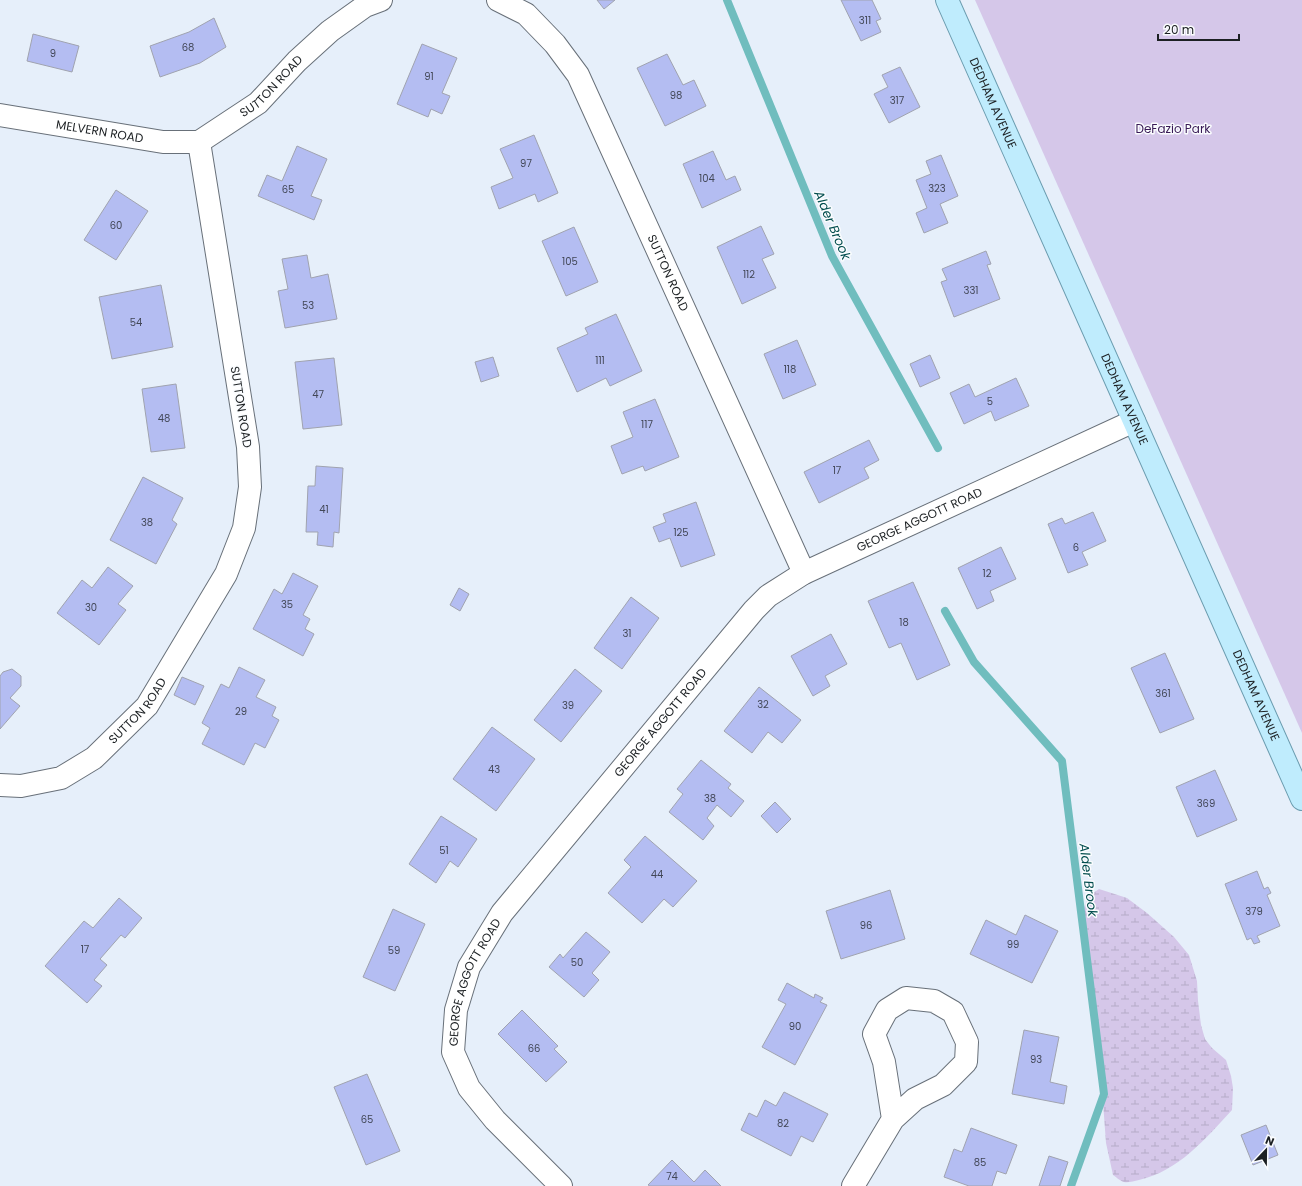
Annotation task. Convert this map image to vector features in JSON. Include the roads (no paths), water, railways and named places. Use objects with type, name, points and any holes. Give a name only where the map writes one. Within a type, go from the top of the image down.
[{"type":"main road","name":"DEDHAM AVENUE","points":[[947,0],[1302,799]]},
{"type":"street","name":"SUTTON ROAD","points":[[0,785],[21,786],[61,778],[94,758],[147,706],[226,574],[244,528],[250,487],[248,447],[199,142],[258,103],[297,60],[330,31],[365,6],[381,0]]},
{"type":"street","name":"SUTTON ROAD","points":[[498,0],[526,14],[555,44],[578,75],[804,573]]},
{"type":"street","name":"MELVERN ROAD","points":[[0,116],[163,142],[199,142]]},
{"type":"street","name":"GEORGE AGGOTT ROAD","points":[[562,1186],[495,1120],[469,1088],[453,1052],[456,1010],[469,967],[502,913],[749,616],[768,596],[804,573],[1134,421]]},
{"type":"street","points":[[854,1186],[893,1119],[915,1099],[943,1085],[966,1062],[967,1042],[953,1012],[934,1000],[906,998],[887,1010],[874,1034],[884,1062],[893,1119]]},
{"type":"waterway","name":"Alder Brook","points":[[727,0],[832,256],[938,448]]},
{"type":"waterway","name":"Alder Brook","points":[[945,611],[974,662],[1062,761],[1104,1094],[1071,1186]]},
{"type":"park label","name":"DeFazio Park","points":[[1173,129]]}]
